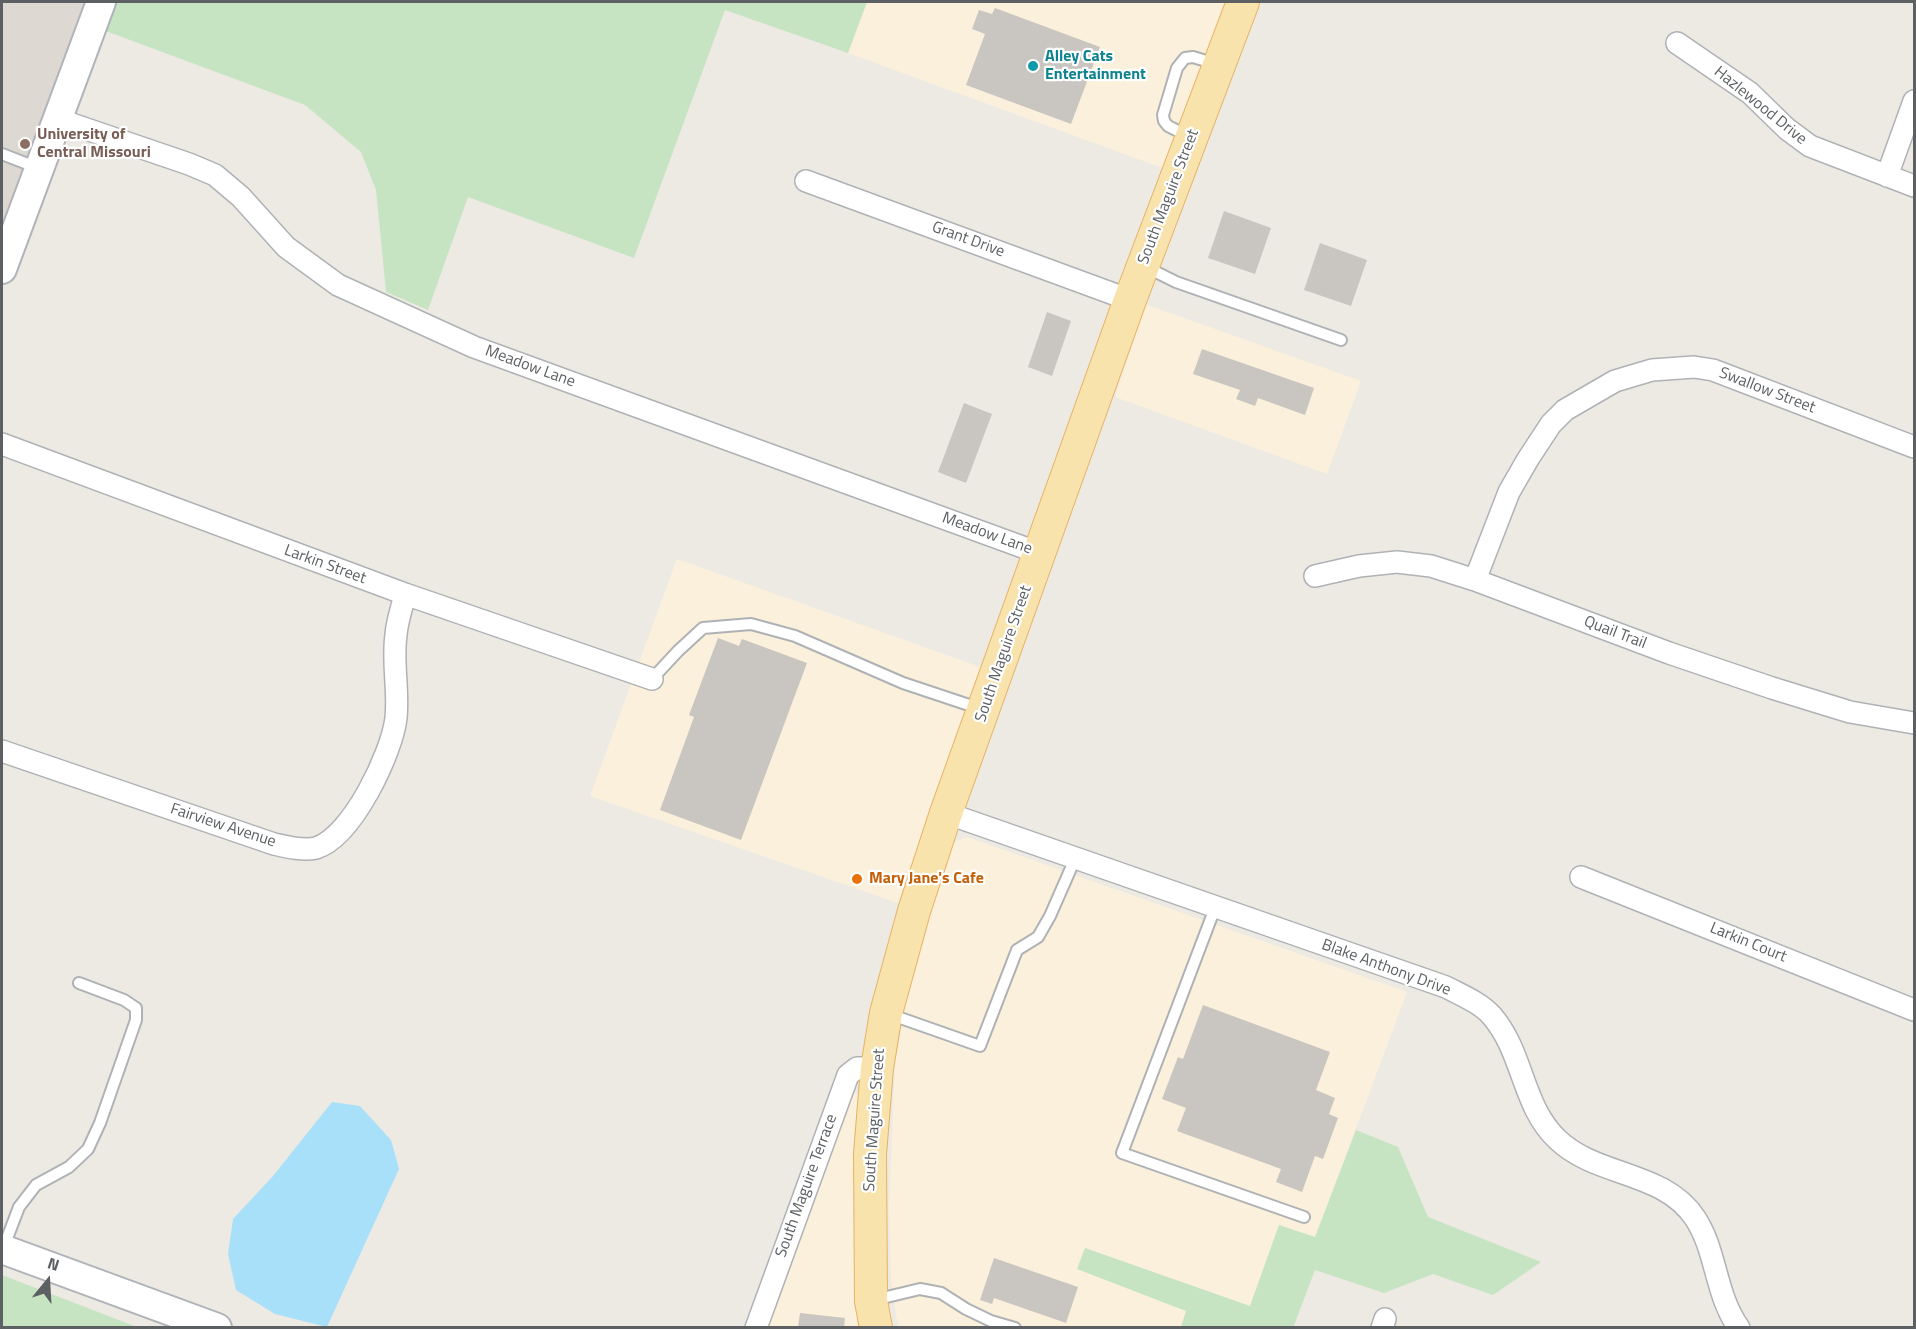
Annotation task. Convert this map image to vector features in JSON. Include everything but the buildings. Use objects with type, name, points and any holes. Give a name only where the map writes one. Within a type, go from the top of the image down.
[{"type":"main road","points":[[2,269],[101,2]]},
{"type":"main road","name":"South Maguire Street","points":[[874,1314],[870,1155],[877,1068],[885,1013],[914,911],[946,813],[1130,300],[1243,2]]},
{"type":"main road","points":[[2,1249],[217,1328]]},
{"type":"street","name":"Hazlewood Drive","points":[[1677,43],[1750,93],[1787,129],[1810,146],[1914,186]]},
{"type":"street","points":[[1887,176],[1914,101]]},
{"type":"street","name":"Meadow Lane","points":[[57,119],[189,164],[215,176],[241,197],[286,247],[338,285],[407,318],[485,351],[1039,553]]},
{"type":"street","name":"Grant Drive","points":[[806,181],[1130,300]]},
{"type":"street","name":"Swallow Street","points":[[1475,580],[1509,492],[1551,424],[1565,410],[1616,381],[1652,370],[1694,368],[1713,370],[1914,447]]},
{"type":"street","name":"Larkin Street","points":[[2,444],[405,594],[652,679]]},
{"type":"street","name":"Quail Trail","points":[[1315,576],[1359,566],[1397,562],[1431,566],[1475,580],[1668,653],[1772,688],[1850,711],[1914,723]]},
{"type":"street","name":"Fairview Avenue","points":[[2,751],[274,844],[315,848],[331,840],[346,823],[372,784],[390,747],[396,717],[395,635],[405,594]]},
{"type":"street","name":"Blake Anthony Drive","points":[[946,813],[1446,987],[1477,1004],[1492,1016],[1514,1053],[1531,1103],[1555,1138],[1587,1161],[1645,1181],[1665,1191],[1681,1201],[1695,1218],[1706,1239],[1725,1302],[1738,1328]]},
{"type":"street","name":"Larkin Court","points":[[1581,877],[1914,1010]]},
{"type":"street","name":"South Maguire Terrace","points":[[756,1328],[848,1075],[857,1068],[877,1068]]},
{"type":"lane","points":[[2,154],[39,169]]},
{"type":"lane","points":[[1143,265],[1176,282],[1341,340]]},
{"type":"lane","points":[[652,679],[703,628],[751,624],[795,636],[903,683],[984,710]]},
{"type":"lane","points":[[885,1013],[980,1046],[1017,950],[1038,937],[1050,916],[1075,859]]},
{"type":"lane","points":[[1215,908],[1122,1153],[1304,1217]]},
{"type":"lane","points":[[2,1249],[19,1207],[36,1185],[69,1167],[88,1149],[100,1123],[136,1020],[136,1008],[124,1000],[79,982]]},
{"type":"lane","points":[[874,1314],[920,1289],[941,1293],[966,1310],[1015,1328]]},
{"type":"shaded area","name":"University of Central Missouri","points":[[2,2],[101,2],[2,269]]},
{"type":"shaded area","points":[[867,2],[1230,2],[1168,170],[848,53]]},
{"type":"shaded area","points":[[1145,304],[1361,381],[1327,474],[1115,397]]},
{"type":"shaded area","points":[[677,559],[983,668],[898,903],[590,796]]},
{"type":"shaded area","points":[[967,837],[1407,992],[1315,1238],[1279,1225],[1250,1306],[1085,1248],[1078,1269],[1186,1311],[1181,1327],[898,1327],[891,1281],[889,1206],[895,1064],[914,960],[950,848],[956,841]]},
{"type":"shaded area","points":[[851,1093],[860,1094],[853,1192],[856,1257],[865,1327],[764,1328]]},
{"type":"green space","points":[[114,2],[867,2],[848,53],[725,10],[634,258],[468,197],[428,310],[386,292],[376,190],[361,152],[305,105],[103,30]]},
{"type":"green space","points":[[1356,1130],[1398,1147],[1428,1217],[1541,1262],[1493,1295],[1433,1274],[1384,1293],[1315,1270],[1293,1328],[1181,1327],[1186,1311],[1077,1269],[1085,1248],[1250,1306],[1279,1225],[1315,1237]]},
{"type":"green space","points":[[2,1275],[137,1327],[2,1327]]},
{"type":"water","points":[[332,1102],[360,1106],[391,1140],[399,1169],[327,1327],[275,1314],[236,1290],[228,1254],[233,1219],[273,1176]]},
{"type":"place","name":"Alley Cats Entertainment","points":[[1033,66]]},
{"type":"place","name":"University of Central Missouri","points":[[25,144]]},
{"type":"place","name":"Mary Jane's Cafe","points":[[857,879]]}]
